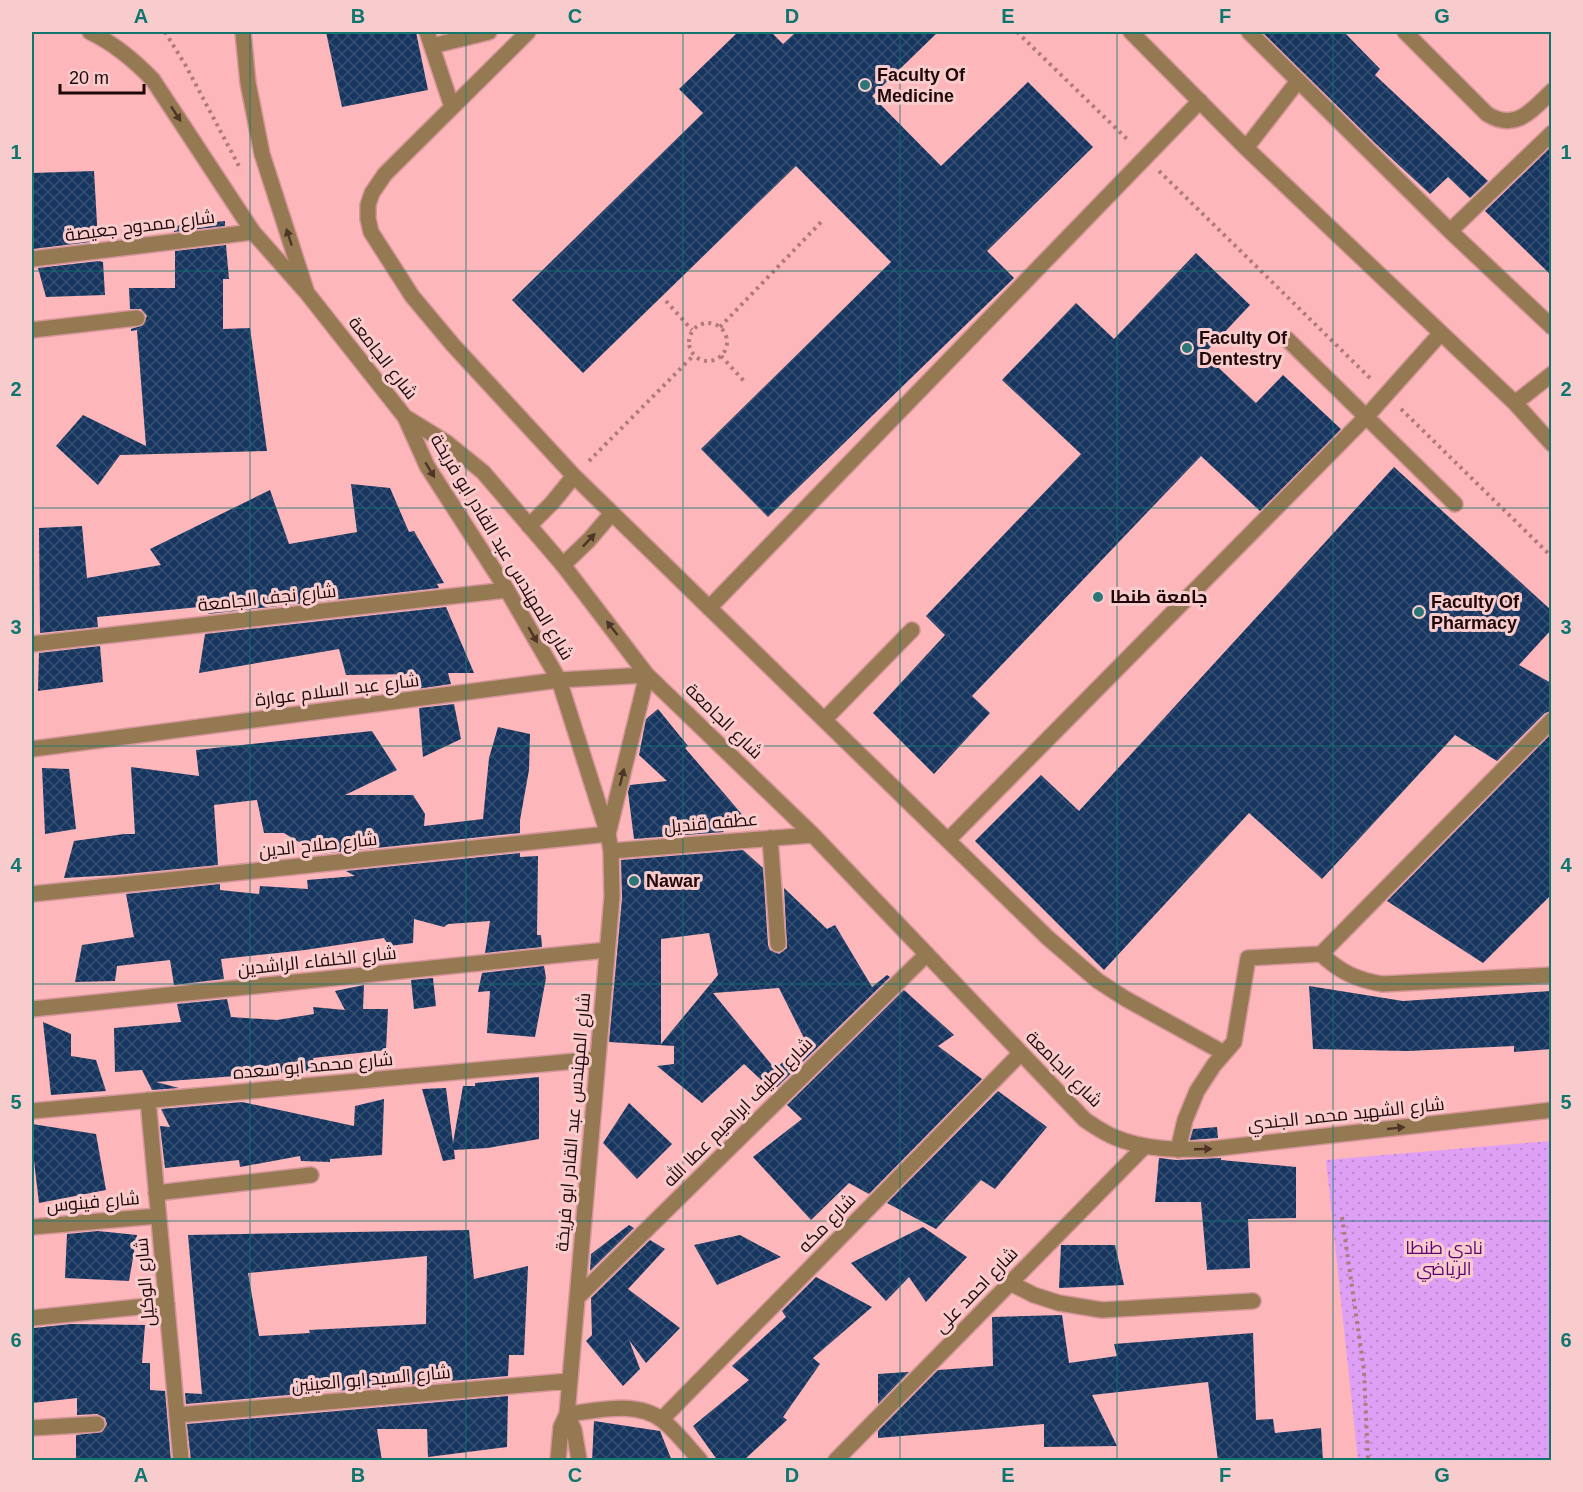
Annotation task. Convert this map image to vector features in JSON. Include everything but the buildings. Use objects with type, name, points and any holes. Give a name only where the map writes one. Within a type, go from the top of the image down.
[{"type":"street","name":"شارع الجامعة","points":[[90,32],[122,51],[153,80],[253,232],[307,293],[405,417],[447,443],[483,472],[563,565],[647,675],[813,835],[1085,1120],[1113,1137],[1144,1147]]},
{"type":"street","name":"شارع الجامعة","points":[[243,32],[248,82],[262,154],[307,293]]},
{"type":"street","points":[[452,107],[429,39],[489,32]]},
{"type":"street","points":[[526,32],[378,183],[372,193],[368,219],[371,232],[412,296],[453,345],[574,476],[1048,938],[1098,981],[1224,1053]]},
{"type":"street","points":[[1131,32],[1246,148],[1515,403],[1551,444]]},
{"type":"street","points":[[1248,32],[1551,327]]},
{"type":"street","points":[[1405,32],[1493,118],[1508,121],[1525,117],[1551,91]]},
{"type":"street","points":[[1246,148],[1298,81]]},
{"type":"street","points":[[709,608],[1200,101]]},
{"type":"street","points":[[1450,231],[1551,133]]},
{"type":"street","name":"شارع ممدوح جعيصة","points":[[32,259],[253,232]]},
{"type":"street","points":[[32,330],[137,318]]},
{"type":"street","points":[[948,840],[1366,416],[1441,333]]},
{"type":"street","points":[[1287,339],[1455,504]]},
{"type":"street","points":[[1515,403],[1551,374]]},
{"type":"street","name":"شارع المهندس عبد القادر ابو فريخة","points":[[405,417],[427,466],[507,590],[559,680],[608,834],[611,851],[612,897],[598,1059],[567,1414],[561,1427],[558,1461]]},
{"type":"street","points":[[529,526],[574,476]]},
{"type":"street","points":[[563,565],[612,513]]},
{"type":"street","name":"شارع نجف الجامعة","points":[[32,644],[507,590]]},
{"type":"street","points":[[824,720],[912,630]]},
{"type":"street","name":"شارع المهندس عبد القادر ابو فريخة","points":[[608,834],[647,675]]},
{"type":"street","name":"شارع عبد السلام عوارة","points":[[32,749],[559,680],[647,675]]},
{"type":"street","points":[[1178,1150],[1185,1120],[1197,1091],[1214,1065],[1234,1042],[1248,958],[1321,954],[1551,720]]},
{"type":"street","name":"شارع صلاح الدين","points":[[32,894],[608,834]]},
{"type":"street","name":"عطفه قنديل","points":[[611,851],[813,835]]},
{"type":"street","points":[[770,838],[778,944]]},
{"type":"street","name":"شارع الخلفاء الراشدين","points":[[32,1009],[607,950]]},
{"type":"street","name":"شارع لطيف ابراهيم عطا الله","points":[[577,1298],[927,954]]},
{"type":"street","points":[[1321,954],[1349,976],[1365,982],[1383,984],[1551,975]]},
{"type":"street","name":"شارع مكه","points":[[662,1419],[1021,1053]]},
{"type":"street","name":"شارع محمد ابو سعده","points":[[32,1111],[598,1059]]},
{"type":"street","name":"شارع الوكيل","points":[[148,1100],[181,1461]]},
{"type":"street","name":"شارع الشهيد محمد الجندي","points":[[1144,1147],[1178,1150],[1211,1149],[1551,1110]]},
{"type":"street","name":"شارع احمد على","points":[[837,1461],[1144,1147]]},
{"type":"street","points":[[156,1193],[311,1175]]},
{"type":"street","name":"شارع فينوس","points":[[32,1227],[158,1216]]},
{"type":"street","points":[[1010,1283],[1059,1304],[1102,1310],[1253,1301]]},
{"type":"street","points":[[32,1318],[167,1304]]},
{"type":"street","name":"شارع السيد ابو العينين","points":[[177,1415],[570,1381]]},
{"type":"street","points":[[567,1414],[621,1409],[644,1411],[662,1419],[700,1461]]},
{"type":"street","name":"شارع المهندس عبد القادر ابو فريخة","points":[[567,1414],[574,1430],[579,1461]]},
{"type":"street","points":[[32,1428],[97,1424]]},
{"type":"path","points":[[165,32],[186,66],[246,178]]},
{"type":"path","points":[[1017,32],[1551,557]]},
{"type":"path","points":[[720,327],[824,219]]},
{"type":"path","points":[[666,301],[693,330]]},
{"type":"path","points":[[703,323],[720,327],[727,341],[726,349],[721,356],[706,361],[694,355],[689,346],[689,337],[693,330],[703,323]]},
{"type":"path","points":[[574,476],[694,355]]},
{"type":"path","points":[[721,356],[744,381]]},
{"type":"path","points":[[1342,1217],[1364,1371],[1368,1461]]},
{"type":"green space","name":"نادي طنطا الرياضي","points":[[1551,1141],[1551,1460],[1358,1460],[1326,1160]]},
{"type":"place","name":"Faculty Of Medicine","points":[[865,85]]},
{"type":"place","name":"Faculty Of Dentestry","points":[[1187,348]]},
{"type":"place","name":"جامعة طنطا","points":[[1098,597]]},
{"type":"place","name":"Faculty Of Pharmacy","points":[[1419,612]]},
{"type":"place","name":"Nawar","points":[[634,881]]}]
